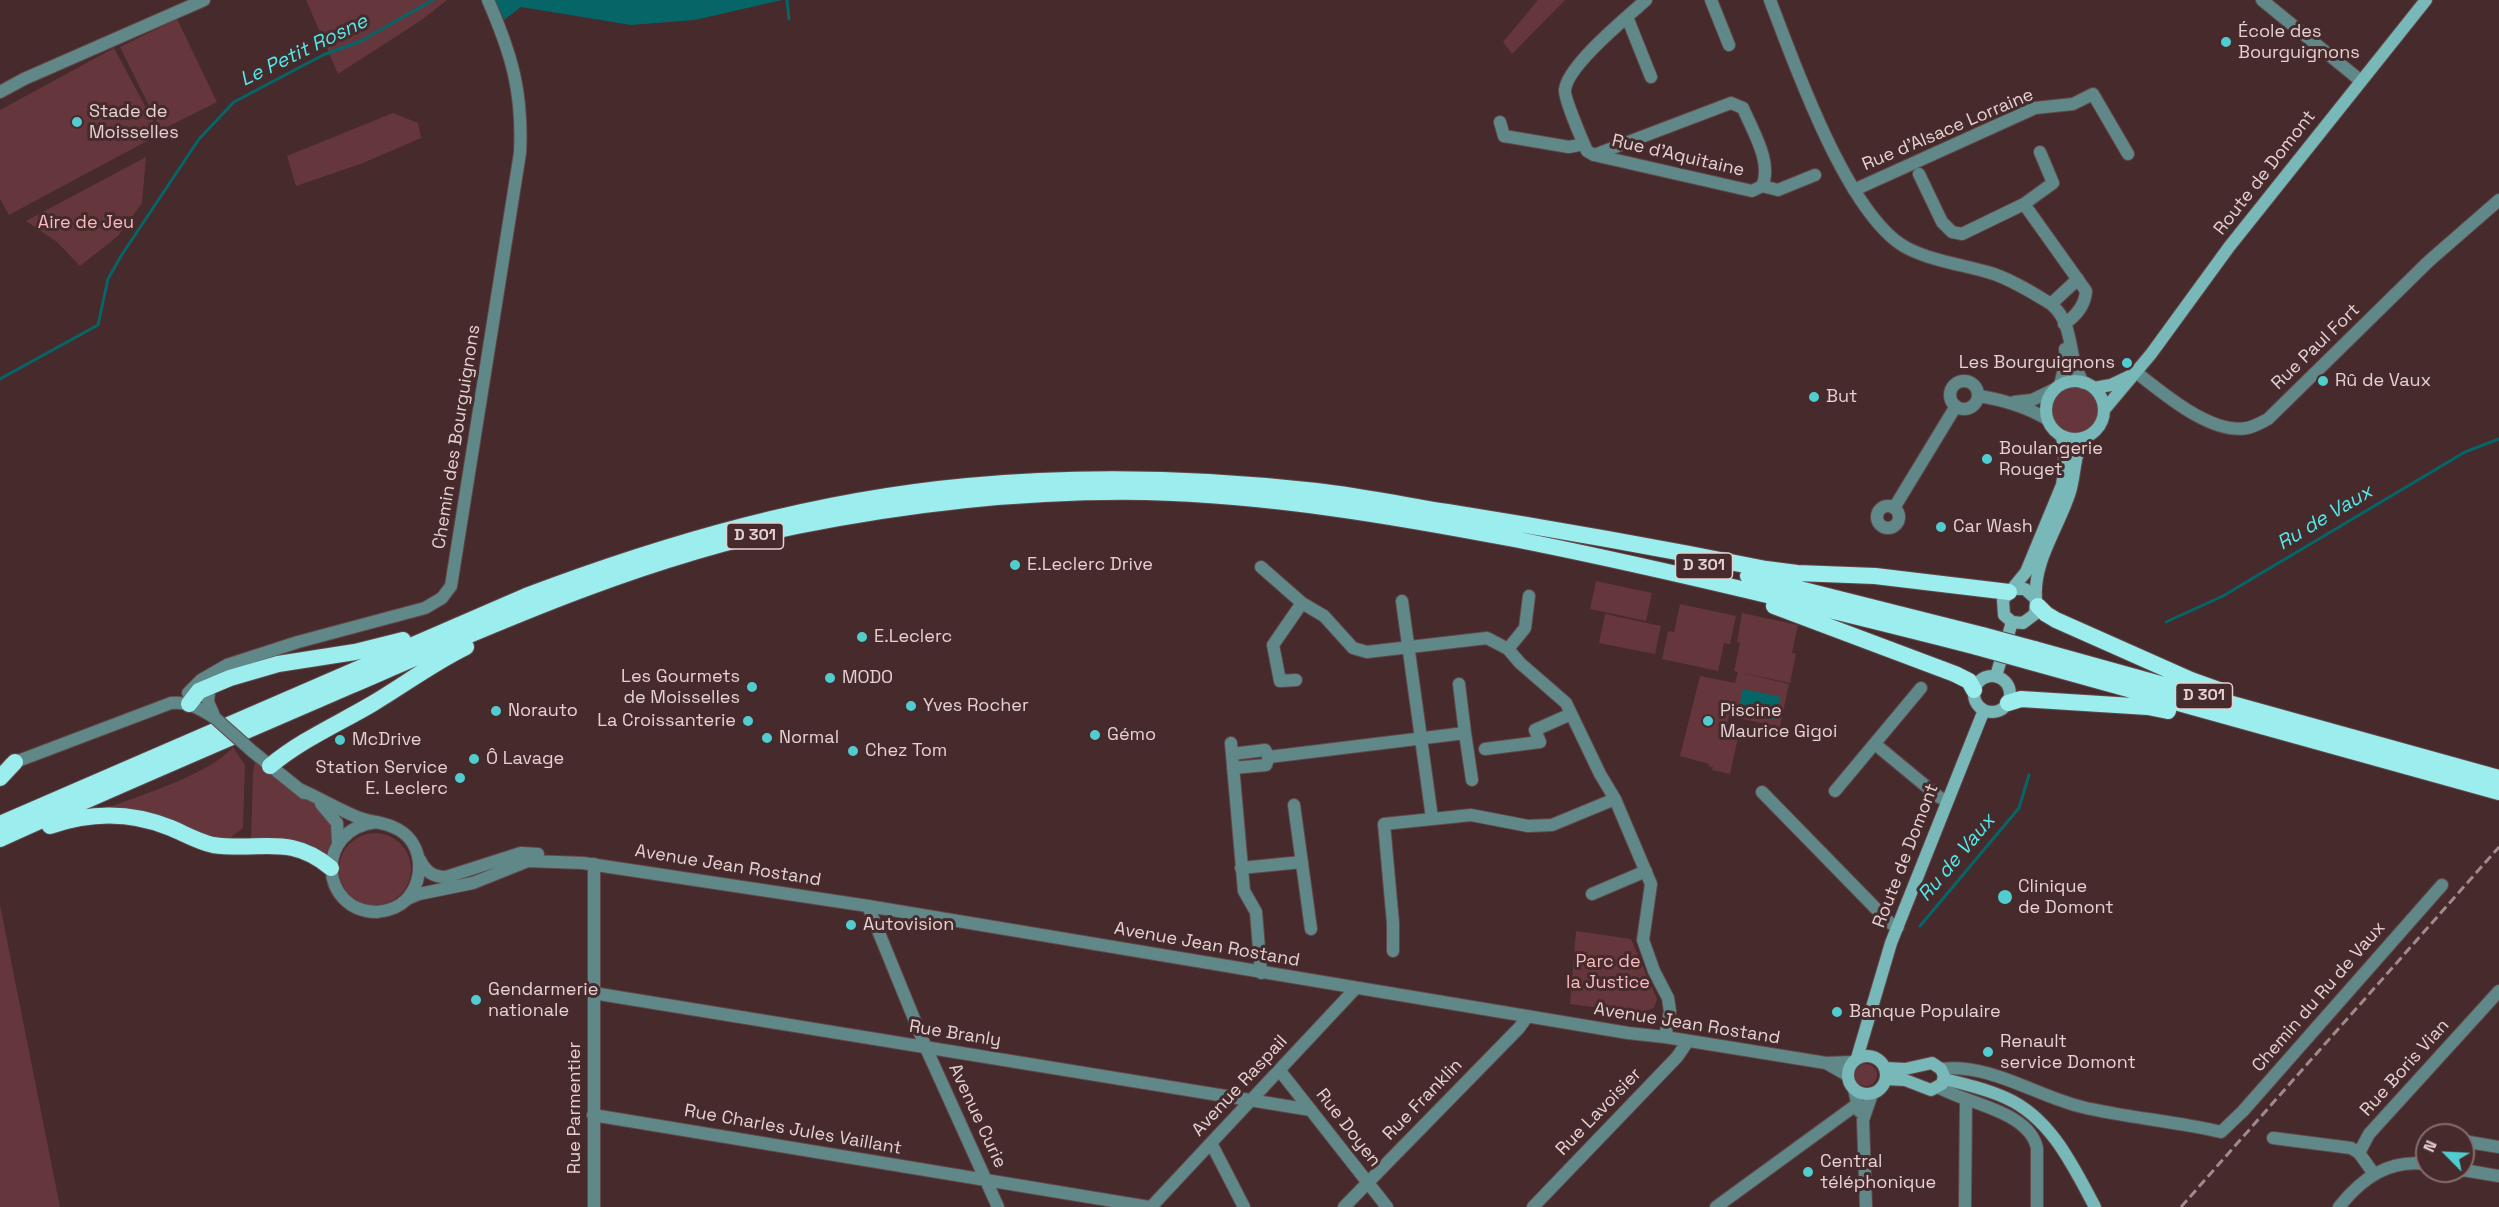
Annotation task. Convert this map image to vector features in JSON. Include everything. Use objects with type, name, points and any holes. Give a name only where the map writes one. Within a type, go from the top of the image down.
[{"type":"highway","name":"D 301","points":[[0,824],[418,643],[605,566],[701,536],[837,505],[932,490],[1033,482],[1164,480],[1320,491],[1424,509],[1687,562],[2370,749],[2499,778]]},
{"type":"highway","name":"D 301","points":[[0,839],[556,598],[679,556],[742,539],[837,519],[948,502],[1021,495],[1148,492],[1310,504],[1571,550],[1980,641]]},
{"type":"highway","points":[[1424,509],[1558,529],[1766,569],[1797,573],[1875,576],[2012,590]]},
{"type":"highway","points":[[270,766],[288,751],[359,712],[453,653],[486,637],[574,600],[703,557],[837,519]]},
{"type":"highway","points":[[1571,550],[1782,609],[1955,674],[1969,681],[1974,690]]},
{"type":"highway","points":[[2037,603],[2046,614],[2056,620],[2192,680],[2370,749]]},
{"type":"highway","points":[[186,703],[199,691],[209,686],[278,664],[356,652],[402,640],[418,643]]},
{"type":"highway","points":[[2008,703],[2021,699],[2148,707],[2370,749]]},
{"type":"highway","name":"D 301","points":[[2370,749],[2499,792]]},
{"type":"highway","points":[[0,778],[8,765]]},
{"type":"highway","points":[[0,845],[75,819],[113,816],[156,822],[214,845],[294,847],[309,852],[331,868]]},
{"type":"main road","name":"Route de Domont","points":[[2104,410],[2137,373],[2229,247],[2426,0]]},
{"type":"main road","name":"Route de Domont","points":[[2088,385],[2111,385],[2137,373]]},
{"type":"main road","points":[[2072,381],[2088,385],[2103,401],[2103,420],[2096,431],[2084,438],[2074,440],[2062,436],[2047,419],[2046,405],[2049,396],[2058,387],[2072,381]]},
{"type":"main road","points":[[2062,436],[2066,465],[2062,485],[2026,572],[2002,605],[2004,615],[2012,622],[2028,621],[2036,614],[2036,585],[2039,567],[2069,494],[2074,461],[2084,438]]},
{"type":"main road","points":[[2012,590],[2030,591],[2037,603]]},
{"type":"main road","points":[[1996,676],[2012,622]]},
{"type":"main road","points":[[1996,676],[2006,682],[2009,687],[2008,703],[1996,711],[1984,710],[1976,702],[1974,690],[1985,677],[1996,676]]},
{"type":"main road","name":"Route de Domont","points":[[1855,1060],[1870,1018],[1881,972],[1984,710]]},
{"type":"main road","name":"Route de Domont","points":[[1870,1018],[1870,1044],[1874,1057]]},
{"type":"main road","points":[[1886,1073],[1881,1089],[1872,1094],[1864,1094],[1854,1089],[1848,1076],[1855,1060],[1866,1055],[1874,1057],[1886,1073],[1927,1089],[1941,1078]]},
{"type":"main road","points":[[1886,1073],[1932,1064],[1941,1078],[2007,1098],[2039,1122],[2067,1155],[2095,1207]]},
{"type":"street","points":[[0,92],[24,79],[204,0]]},
{"type":"street","name":"Chemin des Bourguignons","points":[[186,703],[201,680],[216,669],[298,642],[425,609],[442,598],[453,579],[516,181],[521,135],[518,84],[511,56],[488,0]]},
{"type":"street","points":[[1594,155],[1587,151],[1564,92],[1568,79],[1578,64],[1646,0]]},
{"type":"street","points":[[1711,0],[1729,45]]},
{"type":"street","points":[[1770,0],[1819,120],[1854,190],[1881,228],[1908,249],[1995,275],[2051,304],[2057,309],[2070,333],[2074,363],[2088,385]]},
{"type":"street","points":[[2262,0],[2361,81]]},
{"type":"street","points":[[1627,17],[1651,77]]},
{"type":"street","name":"Rue d'Alsace Lorraine","points":[[1854,190],[2035,108],[2073,104],[2093,94],[2128,154]]},
{"type":"street","name":"Rue d'Aquitaine","points":[[1731,103],[1743,108],[1765,164],[1765,180],[1762,186],[1752,191],[1594,155],[1731,103]]},
{"type":"street","points":[[1500,122],[1504,136],[1569,147],[1584,144]]},
{"type":"street","points":[[1919,174],[1942,222],[1952,232],[1962,234],[2024,204],[2053,183],[2040,152]]},
{"type":"street","points":[[1762,186],[1778,190],[1815,175]]},
{"type":"street","name":"Rue Paul Fort","points":[[2137,373],[2169,399],[2205,420],[2229,427],[2246,428],[2268,418],[2436,255],[2499,200]]},
{"type":"street","points":[[2024,204],[2086,291],[2086,299],[2074,317],[2064,324]]},
{"type":"street","points":[[2051,304],[2079,279]]},
{"type":"street","points":[[2013,403],[2032,400],[2058,387],[2066,362],[2064,324]]},
{"type":"street","points":[[1959,381],[1972,382],[1978,391],[1978,396],[1972,406],[1968,408],[1956,406],[1952,402],[1951,392],[1959,381]]},
{"type":"street","points":[[1978,396],[2013,403],[2047,419]]},
{"type":"street","points":[[1894,507],[1956,406]]},
{"type":"street","points":[[1262,567],[1302,603],[1324,616],[1353,648],[1367,652],[1487,638],[1508,649],[1520,663],[1554,690],[1566,703],[1600,774],[1615,799],[1651,884],[1643,940],[1654,971],[1668,998],[1670,1011],[1665,1037]]},
{"type":"street","points":[[1508,649],[1525,628],[1529,596]]},
{"type":"street","points":[[1402,601],[1432,818]]},
{"type":"street","points":[[1296,680],[1280,681],[1274,645],[1302,603]]},
{"type":"street","points":[[298,642],[301,660]]},
{"type":"street","points":[[215,718],[208,702],[209,686],[216,669]]},
{"type":"street","points":[[1459,684],[1472,780]]},
{"type":"street","points":[[1835,791],[1921,688]]},
{"type":"street","points":[[8,765],[171,703],[186,703],[215,718],[270,766],[299,789],[332,814],[339,830],[331,868],[334,883],[342,897],[354,906],[380,912],[392,909],[407,899],[418,882],[419,859],[406,835],[395,827],[357,817],[299,789]]},
{"type":"street","points":[[1485,749],[1540,742],[1535,730],[1571,714]]},
{"type":"street","points":[[1269,757],[1465,734]]},
{"type":"street","points":[[1875,744],[1939,797],[1947,801]]},
{"type":"street","points":[[1261,973],[1256,912],[1244,891],[1241,868],[1232,749],[1265,750],[1269,757]]},
{"type":"street","points":[[1233,768],[1266,765],[1269,757]]},
{"type":"street","points":[[1762,792],[1890,923],[1898,927]]},
{"type":"street","points":[[1393,951],[1393,923],[1383,824],[1471,815],[1528,826],[1552,825],[1615,799]]},
{"type":"street","points":[[1294,805],[1311,929]]},
{"type":"street","points":[[337,844],[354,827],[377,822]]},
{"type":"street","name":"Avenue Jean Rostand","points":[[419,859],[429,873],[438,877],[466,873],[521,853],[539,854],[868,906],[1628,1034],[1665,1037],[1826,1063],[1855,1060]]},
{"type":"street","name":"Avenue Jean Rostand","points":[[407,899],[419,894],[473,883],[528,861],[589,863]]},
{"type":"street","points":[[1241,868],[1302,862]]},
{"type":"street","name":"Rue Parmentier","points":[[589,863],[593,993],[594,1207]]},
{"type":"street","points":[[1592,894],[1646,871]]},
{"type":"street","name":"Chemin du Ru de Vaux","points":[[1941,1078],[1955,1067],[1979,1071],[2080,1107],[2221,1132],[2243,1111],[2442,885]]},
{"type":"street","name":"Avenue Curie","points":[[868,906],[926,1048],[998,1207]]},
{"type":"street","name":"Avenue Raspail","points":[[1150,1207],[1355,989]]},
{"type":"street","name":"Rue Boris Vian","points":[[2359,1152],[2369,1134],[2499,991]]},
{"type":"street","name":"Rue Branly","points":[[593,993],[1311,1110]]},
{"type":"street","name":"Rue Franklin","points":[[1344,1207],[1519,1028],[1527,1017]]},
{"type":"street","name":"Rue Lavoisier","points":[[1533,1207],[1677,1057],[1688,1041]]},
{"type":"street","name":"Avenue Jean Rostand","points":[[1826,1063],[1848,1076]]},
{"type":"street","name":"Rue Doyen","points":[[1280,1071],[1387,1207]]},
{"type":"street","points":[[1941,1078],[1966,1101],[1996,1109],[2035,1139],[2037,1207]]},
{"type":"street","points":[[1854,1089],[1856,1105],[1863,1120]]},
{"type":"street","points":[[1866,1207],[1863,1120],[1872,1094]]},
{"type":"street","points":[[1965,1207],[1966,1101]]},
{"type":"street","points":[[1716,1207],[1856,1105]]},
{"type":"street","name":"Rue Charles Jules Vaillant","points":[[593,1115],[1150,1207]]},
{"type":"street","points":[[2273,1138],[2351,1148],[2359,1152],[2374,1174]]},
{"type":"street","points":[[1211,1143],[1244,1207]]},
{"type":"street","points":[[2475,1143],[2499,1147]]},
{"type":"street","points":[[2339,1207],[2374,1174],[2403,1162],[2415,1163]]},
{"type":"street","points":[[2475,1172],[2499,1176]]},
{"type":"green space","points":[[306,0],[447,0],[423,19],[338,74]]},
{"type":"green space","points":[[1538,0],[1565,0],[1512,54],[1503,42]]},
{"type":"green space","points":[[177,19],[217,102],[161,130],[120,47]]},
{"type":"green space","name":"Stade de Moisselles","points":[[114,48],[160,134],[9,215],[0,199],[0,110]]},
{"type":"green space","points":[[393,113],[418,123],[421,138],[363,163],[296,186],[287,156]]},
{"type":"green space","name":"Aire de Jeu","points":[[146,157],[142,203],[118,236],[80,266],[57,242],[26,221]]},
{"type":"green space","points":[[2075,387],[2084,388],[2091,394],[2097,401],[2097,419],[2091,426],[2084,432],[2075,433],[2066,432],[2059,426],[2053,419],[2052,410],[2053,401],[2059,394],[2066,388]]},
{"type":"green space","points":[[1596,581],[1652,593],[1646,621],[1590,609]]},
{"type":"green space","points":[[1680,604],[1736,616],[1730,644],[1724,643],[1718,671],[1662,659],[1668,631],[1674,632]]},
{"type":"green space","points":[[1742,613],[1798,625],[1792,653],[1796,654],[1790,683],[1734,671],[1740,643],[1737,642]]},
{"type":"green space","points":[[1605,614],[1661,626],[1655,654],[1599,643]]},
{"type":"green space","name":"Piscine Maurice Gigoi","points":[[1738,672],[1789,684],[1780,727],[1729,716],[1725,734],[1738,738],[1730,774],[1712,770],[1713,767],[1708,766],[1709,764],[1680,756],[1700,676],[1735,683]]},
{"type":"green space","points":[[233,747],[245,765],[243,828],[230,838],[218,839],[129,809],[110,807],[193,775],[222,757]]},
{"type":"green space","points":[[255,762],[329,814],[334,836],[325,855],[251,841]]},
{"type":"green space","points":[[382,833],[401,843],[409,855],[411,869],[409,883],[401,895],[389,903],[368,905],[349,895],[341,883],[339,862],[349,843],[361,835]]},
{"type":"green space","points":[[0,905],[60,1207],[0,1207]]},
{"type":"green space","name":"Parc de la Justice","points":[[1576,931],[1631,939],[1657,999],[1654,1008],[1640,1013],[1570,1004]]},
{"type":"green space","points":[[1862,1064],[1870,1064],[1877,1071],[1877,1079],[1870,1086],[1862,1086],[1855,1079],[1855,1071]]},
{"type":"water","points":[[495,0],[782,0],[695,20],[631,25],[521,7],[504,20]]},
{"type":"water","points":[[1743,689],[1781,697],[1776,720],[1738,712]]},
{"type":"waterway","name":"Le Petit Rosne","points":[[0,379],[98,325],[108,279],[121,256],[199,139],[234,102],[323,55],[361,41],[433,0]]},
{"type":"waterway","points":[[787,0],[789,19]]},
{"type":"waterway","name":"Ru de Vaux","points":[[2166,622],[2223,596],[2465,452],[2499,439]]},
{"type":"waterway","name":"Ru de Vaux","points":[[1920,926],[2019,808],[2029,775]]},
{"type":"railway","points":[[2181,1207],[2499,847]]},
{"type":"place","name":"École des Bourguignons","points":[[2226,42]]},
{"type":"place","name":"Stade de Moisselles","points":[[77,122]]},
{"type":"place","name":"Les Bourguignons","points":[[2127,363]]},
{"type":"place","name":"Rû de Vaux","points":[[2323,381]]},
{"type":"place","name":"But","points":[[1814,397]]},
{"type":"place","name":"Boulangerie Rouget","points":[[1987,459]]},
{"type":"place","name":"Car Wash","points":[[1941,527]]},
{"type":"place","name":"E.Leclerc Drive","points":[[1015,565]]},
{"type":"place","name":"E.Leclerc","points":[[862,637]]},
{"type":"place","name":"MODO","points":[[830,678]]},
{"type":"place","name":"Les Gourmets de Moisselles","points":[[752,687]]},
{"type":"place","name":"Yves Rocher","points":[[911,706]]},
{"type":"place","name":"Norauto","points":[[496,711]]},
{"type":"place","name":"La Croissanterie","points":[[748,721]]},
{"type":"place","name":"Piscine Maurice Gigoi","points":[[1708,721]]},
{"type":"place","name":"Gémo","points":[[1095,735]]},
{"type":"place","name":"Normal","points":[[767,738]]},
{"type":"place","name":"McDrive","points":[[340,740]]},
{"type":"place","name":"Chez Tom","points":[[853,751]]},
{"type":"place","name":"Ô Lavage","points":[[474,759]]},
{"type":"place","name":"Station Service E. Leclerc","points":[[460,778]]},
{"type":"place","name":"Clinique de Domont","points":[[2005,897]]},
{"type":"place","name":"Autovision","points":[[851,925]]},
{"type":"place","name":"Gendarmerie nationale","points":[[476,1000]]},
{"type":"place","name":"Banque Populaire","points":[[1837,1012]]},
{"type":"place","name":"Renault service Domont","points":[[1988,1052]]},
{"type":"place","name":"Central téléphonique","points":[[1808,1172]]}]
